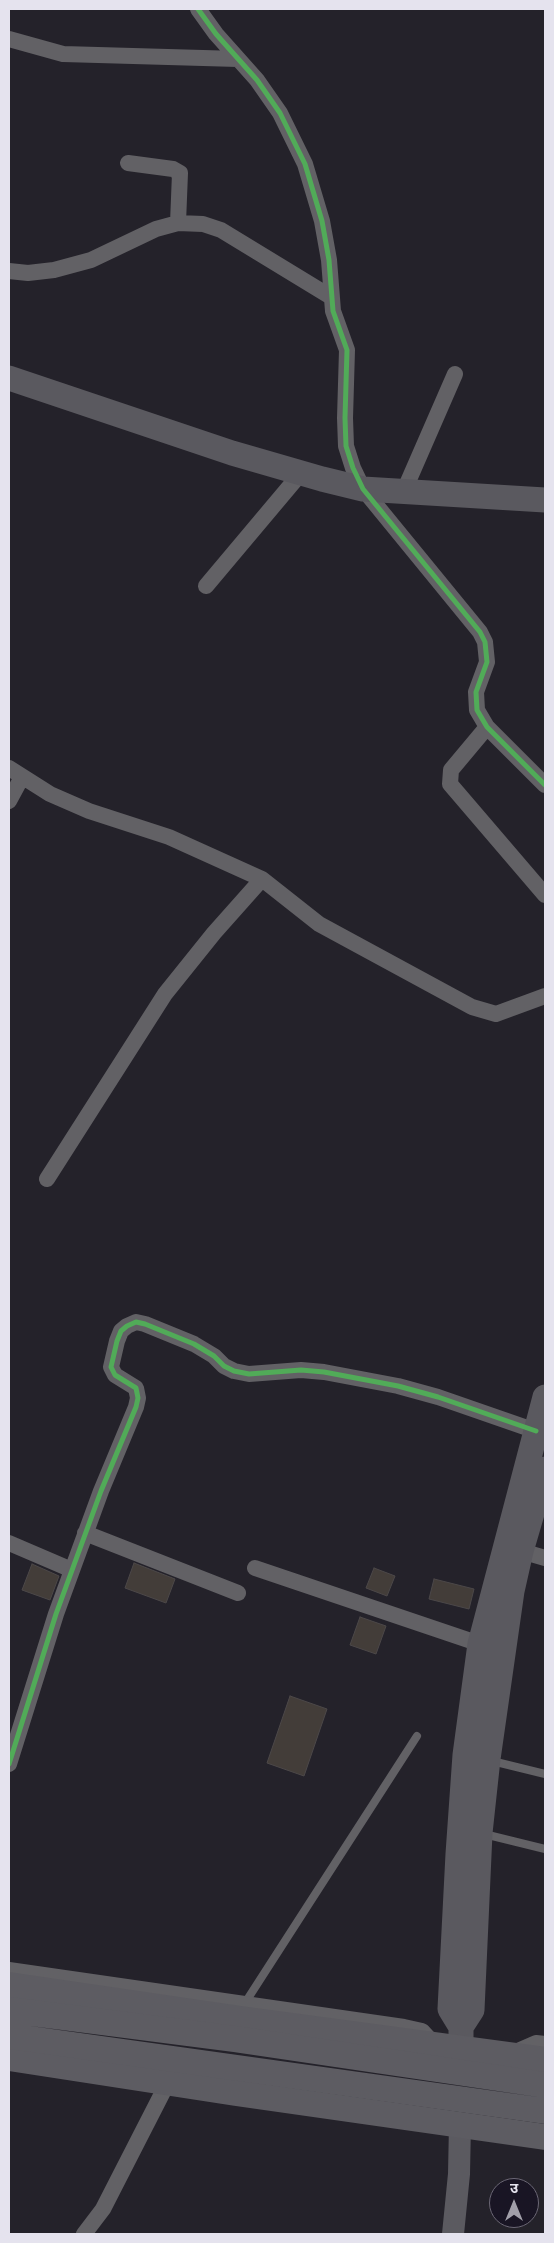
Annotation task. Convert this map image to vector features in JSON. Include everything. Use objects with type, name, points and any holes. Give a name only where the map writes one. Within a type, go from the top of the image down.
[{"type":"highway","points":[[9,1984],[453,2041],[508,2054],[545,2060]]},
{"type":"highway","points":[[9,2010],[235,2039],[545,2085]]},
{"type":"highway","points":[[9,2036],[545,2111]]},
{"type":"highway","points":[[9,2058],[545,2137]]},
{"type":"main road","points":[[9,378],[232,454],[363,488],[545,500]]},
{"type":"main road","points":[[453,2234],[459,2174],[460,2124],[450,2009],[457,1864],[465,1755],[480,1644],[545,1397]]},
{"type":"main road","points":[[453,2041],[472,2010],[480,1833],[488,1759],[512,1591],[521,1551],[545,1469]]},
{"type":"street","points":[[198,9],[258,80],[280,113],[305,164],[322,221],[329,260],[333,311],[347,350],[346,446],[353,468],[363,488],[485,642],[487,662],[475,701],[477,710],[487,727],[545,785]]},
{"type":"street","points":[[9,39],[63,54],[238,58]]},
{"type":"street","points":[[128,162],[173,169],[180,173],[178,223]]},
{"type":"street","points":[[9,271],[28,273],[54,270],[91,260],[156,229],[178,223],[203,224],[222,230],[331,297]]},
{"type":"street","points":[[404,491],[455,374]]},
{"type":"street","points":[[206,586],[301,473]]},
{"type":"street","points":[[487,727],[451,770],[450,784],[545,895]]},
{"type":"street","points":[[9,801],[15,773],[50,794],[89,811],[169,837],[262,879],[319,924],[472,1007],[496,1014],[545,996]]},
{"type":"street","points":[[47,1179],[165,994],[214,933],[262,879]]},
{"type":"street","points":[[9,1764],[72,1570],[138,1398],[136,1388],[116,1374],[111,1367],[119,1336],[132,1323],[145,1324],[194,1344],[234,1371],[249,1374],[301,1370],[362,1379],[438,1397],[536,1430]]},
{"type":"street","points":[[86,1533],[238,1594]]},
{"type":"street","points":[[9,1543],[72,1570]]},
{"type":"street","points":[[521,1551],[545,1558]]},
{"type":"street","points":[[255,1568],[480,1644]]},
{"type":"street","points":[[9,1970],[404,2027],[453,2041]]},
{"type":"street","points":[[508,2054],[536,2043],[545,2044]]},
{"type":"street","points":[[84,2234],[103,2209],[168,2082]]},
{"type":"lane","points":[[243,2005],[417,1736]]},
{"type":"lane","points":[[488,1759],[545,1774]]},
{"type":"lane","points":[[480,1833],[545,1849]]},
{"type":"building","points":[[134,1563],[175,1579],[166,1603],[125,1588]]},
{"type":"building","points":[[32,1564],[59,1576],[50,1600],[22,1590]]},
{"type":"building","points":[[374,1568],[395,1576],[387,1596],[366,1588]]},
{"type":"building","points":[[434,1579],[474,1589],[469,1609],[429,1599]]},
{"type":"building","points":[[360,1617],[386,1626],[376,1654],[350,1645]]},
{"type":"building","points":[[290,1696],[327,1709],[304,1776],[267,1763]]},
{"type":"cycle path","points":[[198,9],[216,34],[257,80],[280,113],[305,164],[322,221],[329,260],[333,311],[347,350],[346,446],[353,468],[363,489],[480,632],[485,642],[487,662],[476,692],[477,710],[487,727],[545,785]]},
{"type":"cycle path","points":[[9,1764],[56,1614],[101,1491],[136,1407],[138,1398],[136,1388],[115,1375],[111,1367],[117,1341],[121,1331],[127,1326],[136,1322],[145,1324],[194,1344],[234,1371],[249,1374],[301,1370],[324,1372],[398,1386],[438,1397],[536,1431]]}]
